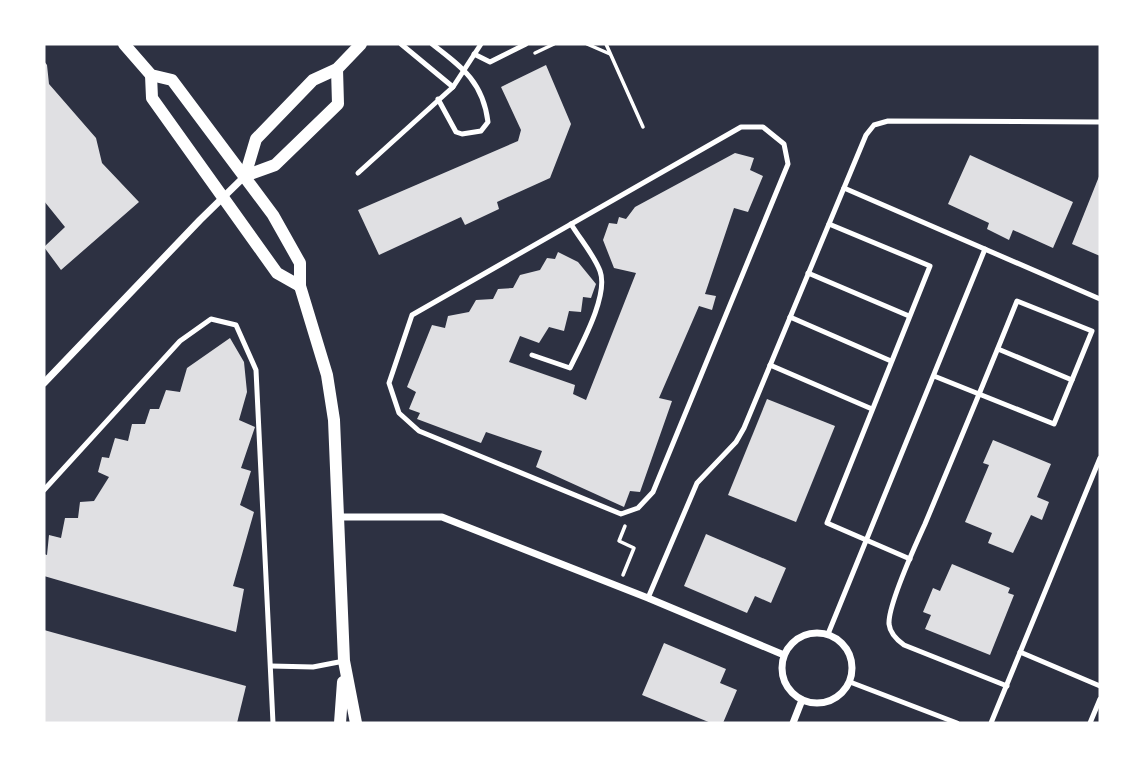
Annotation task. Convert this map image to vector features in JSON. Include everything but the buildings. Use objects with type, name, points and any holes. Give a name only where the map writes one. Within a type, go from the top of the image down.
[{"type":"street","points":[[124,44],[151,75],[172,80],[273,215],[300,264],[300,286],[327,375],[334,420],[344,665],[340,723]]},
{"type":"street","points":[[245,176],[256,139],[313,80],[337,69],[361,44]]},
{"type":"street","points":[[44,383],[245,176],[275,164],[338,104],[337,69]]},
{"type":"street","points":[[151,75],[152,98],[278,273],[300,286]]},
{"type":"street","points":[[337,517],[442,517],[784,655]]},
{"type":"street","points":[[815,633],[828,634],[841,642],[849,653],[852,665],[850,682],[843,692],[828,702],[816,704],[802,700],[787,687],[782,672],[784,655],[800,637],[815,633]]},
{"type":"street","points":[[344,665],[356,723]]},
{"type":"street","points":[[793,723],[802,700]]},
{"type":"lane","points":[[401,44],[453,87]]},
{"type":"lane","points":[[432,44],[464,68],[485,101],[488,122],[481,131],[462,134],[456,132],[438,99]]},
{"type":"lane","points":[[358,173],[453,87],[481,44]]},
{"type":"lane","points":[[474,54],[490,62],[526,44]]},
{"type":"lane","points":[[648,598],[697,483],[736,442],[866,135],[874,125],[888,121],[1100,122]]},
{"type":"lane","points":[[741,127],[763,127],[784,144],[788,164],[653,492],[638,508],[631,510],[621,514],[419,431],[399,413],[388,383],[412,315],[741,127]]},
{"type":"lane","points":[[844,188],[1100,299]]},
{"type":"lane","points":[[532,355],[570,368],[603,286],[600,270],[571,224]]},
{"type":"lane","points":[[829,224],[930,266],[827,523],[910,559]]},
{"type":"lane","points":[[828,634],[985,249]]},
{"type":"lane","points":[[808,273],[909,316]]},
{"type":"lane","points":[[934,376],[979,396],[1054,424],[1092,331],[1017,301],[979,396],[910,559],[892,608],[889,626],[895,638],[904,645],[1007,686]]},
{"type":"lane","points":[[790,317],[891,361]]},
{"type":"lane","points":[[44,490],[180,341],[211,319],[236,325],[256,370],[273,723]]},
{"type":"lane","points":[[998,349],[1072,380]]},
{"type":"lane","points":[[770,365],[872,409]]},
{"type":"lane","points":[[991,723],[1100,458]]},
{"type":"lane","points":[[1020,652],[1100,686]]},
{"type":"lane","points":[[271,666],[344,665]]},
{"type":"lane","points":[[850,682],[957,723]]},
{"type":"lane","points":[[1090,723],[1100,699]]},
{"type":"path","points":[[587,44],[611,55]]},
{"type":"path","points":[[607,44],[643,127]]},
{"type":"path","points":[[618,586],[634,548],[619,541],[631,510]]}]
